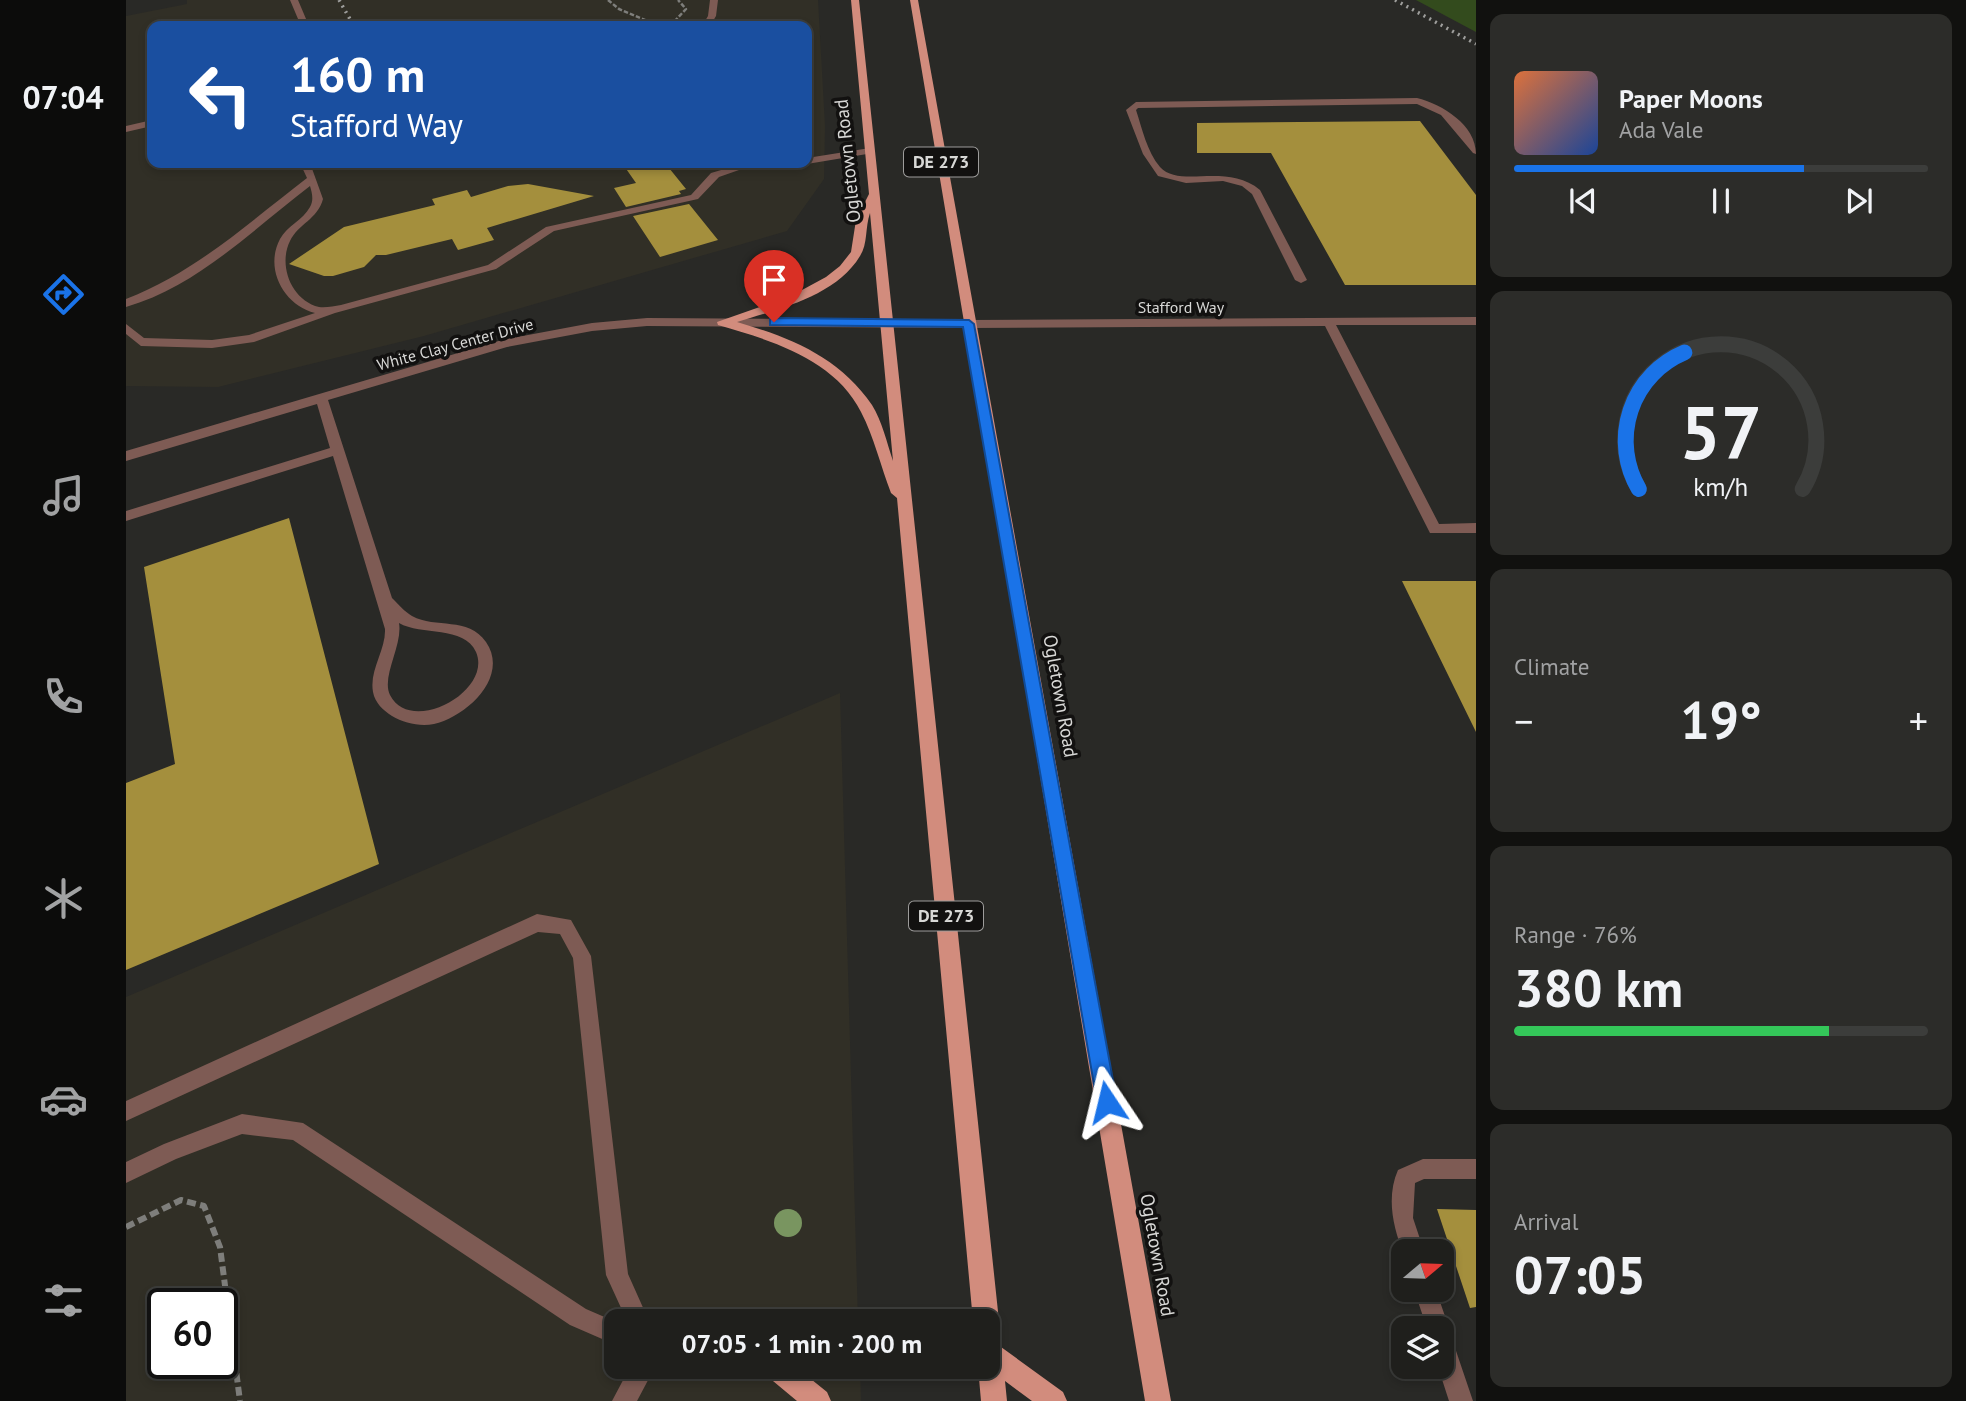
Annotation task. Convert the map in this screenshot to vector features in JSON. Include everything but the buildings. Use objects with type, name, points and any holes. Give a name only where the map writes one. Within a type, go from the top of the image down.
[{"type":"main road","name":"Ogletown Road","points":[[855,0],[985,1309]]},
{"type":"main road","name":"Ogletown Road","points":[[914,0],[1158,1401]]},
{"type":"main road","points":[[723,322],[774,307],[811,290],[844,269],[857,253],[861,221],[874,194]]},
{"type":"main road","points":[[723,322],[780,339],[842,378],[867,408],[906,512]]},
{"type":"main road","points":[[1000,1356],[1055,1401]]},
{"type":"main road","points":[[791,1379],[818,1401]]},
{"type":"main road","points":[[991,1379],[993,1401]]},
{"type":"lane","points":[[294,0],[303,21]]},
{"type":"lane","points":[[709,21],[714,0]]},
{"type":"lane","points":[[1301,280],[1256,192],[1247,182],[1232,178],[1182,179],[1161,174],[1152,163],[1131,110],[1136,105],[1417,101],[1434,104],[1443,110],[1476,151]]},
{"type":"lane","points":[[126,129],[147,124]]},
{"type":"lane","points":[[812,160],[870,151]]},
{"type":"lane","points":[[307,168],[318,199],[316,207],[285,240],[280,258],[280,278],[295,298],[317,310],[341,309]]},
{"type":"lane","points":[[126,328],[141,342],[212,344],[250,339],[341,309],[492,268],[550,229],[694,197],[715,175],[738,168]]},
{"type":"lane","points":[[126,303],[178,282],[204,266],[311,180]]},
{"type":"lane","points":[[1328,321],[1435,529],[1476,528]]},
{"type":"lane","name":"Stafford Way","points":[[887,322],[969,324],[1476,321]]},
{"type":"lane","name":"White Clay Center Drive","points":[[126,456],[506,343],[592,327],[647,322],[887,322]]},
{"type":"lane","points":[[321,398],[386,601],[393,633],[380,676],[381,693],[393,710],[423,719],[452,710],[474,692],[485,670],[484,650],[470,633],[425,627],[407,620],[386,601]]},
{"type":"lane","points":[[126,516],[338,450]]},
{"type":"lane","points":[[126,1111],[537,923],[565,926],[582,957],[617,1275],[633,1309]]},
{"type":"lane","points":[[126,1173],[171,1151],[242,1124],[296,1130],[579,1317],[604,1328]]},
{"type":"lane","points":[[1409,1239],[1402,1217],[1405,1177],[1423,1169],[1476,1169]]},
{"type":"lane","points":[[624,1401],[636,1379]]},
{"type":"lane","points":[[1454,1379],[1461,1401]]},
{"type":"path","points":[[608,0],[614,8],[652,21]]},
{"type":"path","points":[[675,21],[686,9],[678,0]]},
{"type":"path","points":[[126,1227],[181,1200],[204,1206],[219,1247],[240,1401]]},
{"type":"shaded area","points":[[187,0],[818,0],[825,126],[824,179],[787,231],[424,336],[218,387],[126,386],[126,16],[187,4]]},
{"type":"shaded area","points":[[840,693],[858,1309],[604,1309],[604,1379],[860,1379],[861,1401],[126,1401],[126,997]]},
{"type":"green space","points":[[1416,0],[1476,0],[1476,32]]},
{"type":"railway","points":[[339,0],[351,21]]},
{"type":"railway","points":[[1395,0],[1476,44]]},
{"type":"route","points":[[774,322],[969,324],[1107,1102]]}]
